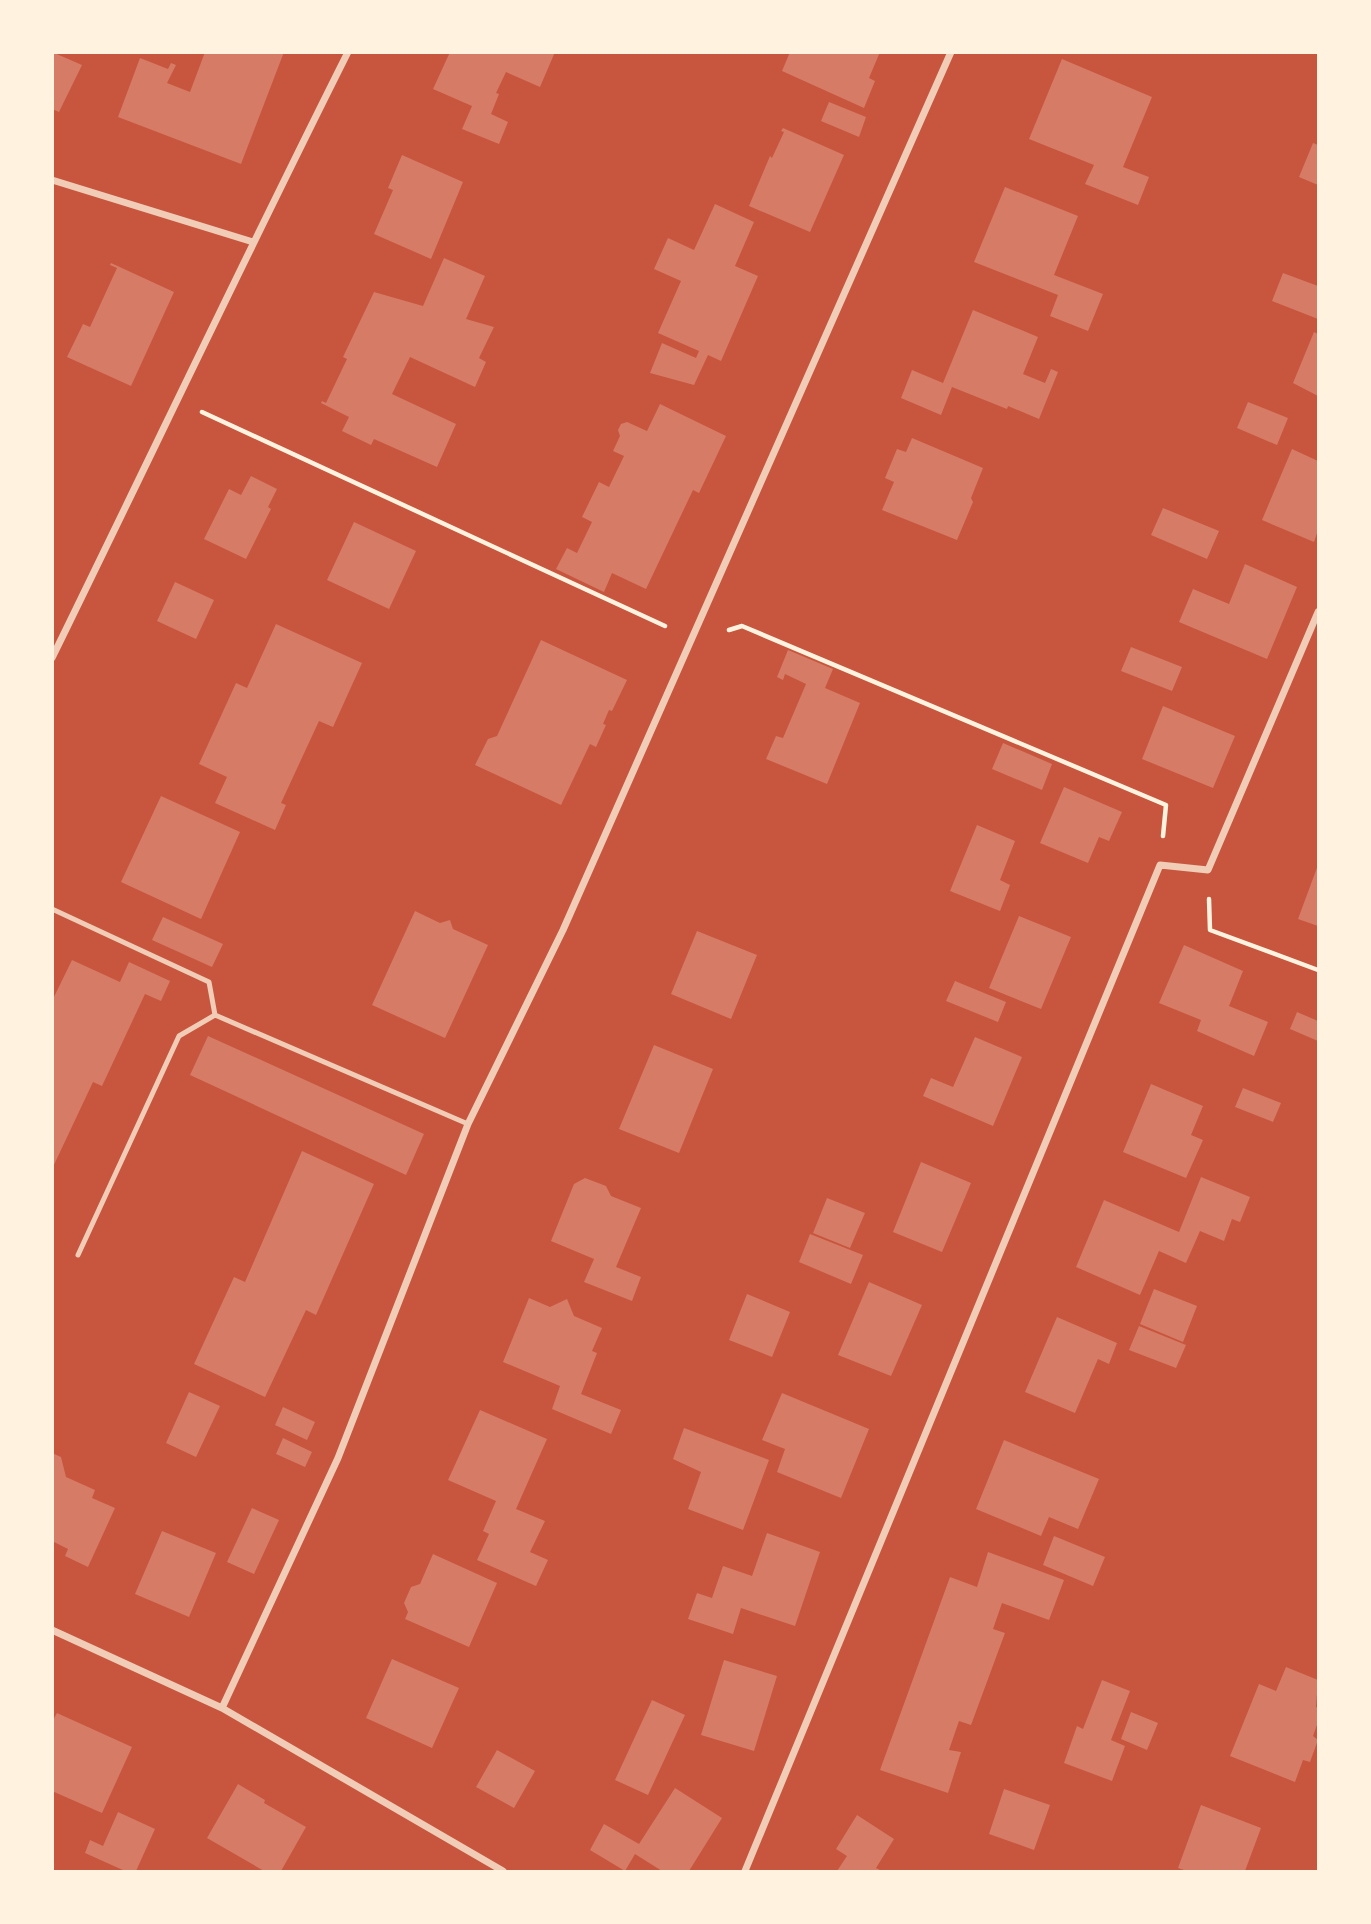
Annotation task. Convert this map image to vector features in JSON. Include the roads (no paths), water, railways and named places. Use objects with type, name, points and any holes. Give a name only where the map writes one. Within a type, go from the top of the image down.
[{"type":"street","points":[[52,658],[348,52]]},
{"type":"street","points":[[222,1708],[338,1458],[468,1124],[580,892],[951,52]]},
{"type":"street","points":[[52,180],[253,242]]},
{"type":"street","points":[[745,1871],[1160,865],[1208,870],[1318,612]]},
{"type":"street","points":[[52,1630],[222,1708],[503,1871]]},
{"type":"lane","points":[[52,909],[209,982],[215,1015]]},
{"type":"lane","points":[[215,1015],[468,1124]]},
{"type":"lane","points":[[78,1255],[179,1036],[215,1015]]}]
